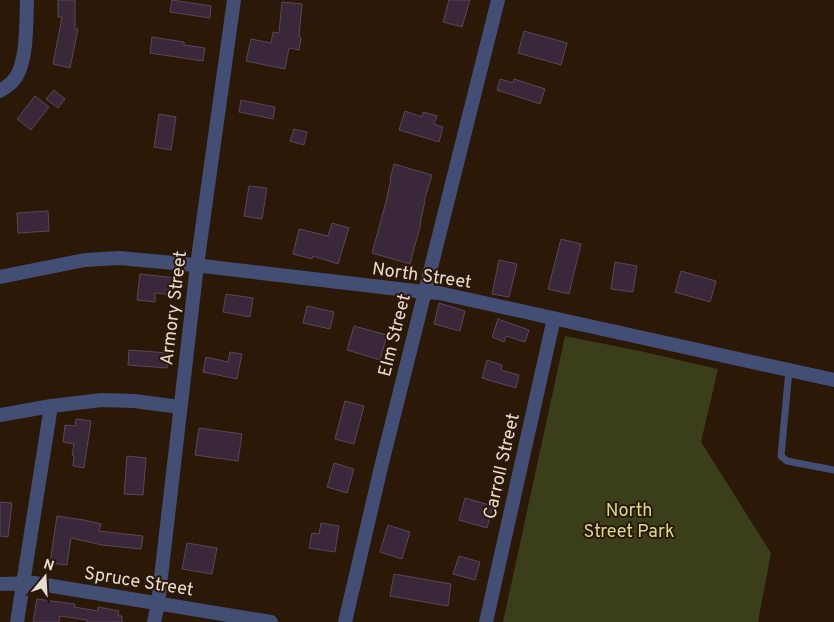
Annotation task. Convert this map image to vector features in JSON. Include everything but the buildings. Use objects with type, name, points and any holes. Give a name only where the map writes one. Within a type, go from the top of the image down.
[{"type":"street","points":[[0,90],[13,82],[20,71],[24,51],[27,0]]},
{"type":"street","name":"Armory Street","points":[[154,622],[158,603],[197,265],[234,0]]},
{"type":"street","name":"Elm Street","points":[[345,622],[424,292],[498,0]]},
{"type":"street","name":"North Street","points":[[0,277],[85,260],[119,258],[197,265],[439,293],[834,380]]},
{"type":"street","name":"Carroll Street","points":[[486,622],[554,318]]},
{"type":"street","points":[[0,415],[102,400],[134,401],[180,407]]},
{"type":"street","points":[[17,622],[51,406]]},
{"type":"street","name":"Spruce Street","points":[[0,584],[34,583],[271,622]]},
{"type":"lane","points":[[789,370],[781,456],[787,461],[834,470]]},
{"type":"green space","name":"North Street Park","points":[[565,336],[718,369],[701,442],[771,553],[758,622],[503,622]]}]
